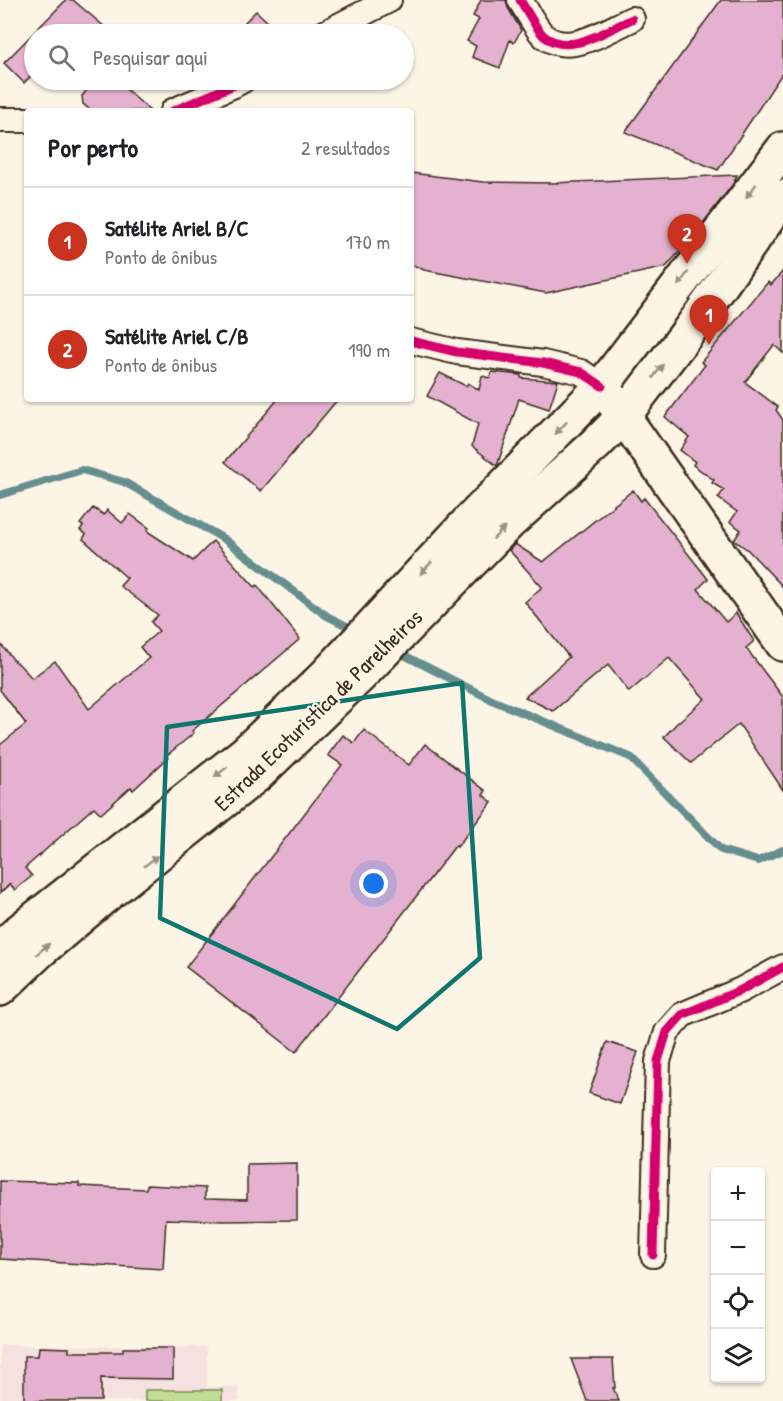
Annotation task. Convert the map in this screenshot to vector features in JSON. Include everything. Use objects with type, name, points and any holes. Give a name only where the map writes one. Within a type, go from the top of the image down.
[{"type":"main road","name":"Estrada Ecoturistica de Parelheiros","points":[[0,988],[104,897],[257,775],[387,628],[471,519],[602,386],[783,149]]},
{"type":"main road","name":"Estrada Ecoturistica de Parelheiros","points":[[387,628],[596,445],[623,417],[691,328],[783,197]]},
{"type":"main road","points":[[602,386],[783,644]]},
{"type":"main road","name":"Estrada Ecoturistica de Parelheiros","points":[[0,949],[18,932],[350,668]]},
{"type":"street","points":[[341,24],[388,0]]},
{"type":"street","points":[[520,0],[544,36],[562,44],[577,45],[632,19]]},
{"type":"street","points":[[180,108],[222,90]]},
{"type":"street","points":[[0,120],[24,120]]},
{"type":"street","points":[[414,342],[456,352],[543,363],[581,372],[602,386]]},
{"type":"street","points":[[653,1255],[658,1061],[667,1032],[682,1015],[741,990],[783,967]]},
{"type":"highlighted area","points":[[462,683],[480,958],[397,1029],[160,918],[167,727]]},
{"type":"shaded area","points":[[0,1345],[207,1347],[207,1387],[238,1386],[240,1401],[0,1401]]},
{"type":"green space","points":[[145,1390],[222,1390],[222,1401],[145,1401]]},
{"type":"building","points":[[66,0],[73,0],[101,24],[42,24]]},
{"type":"building","points":[[481,0],[506,0],[521,30],[514,43],[510,40],[500,68],[472,57],[476,46],[467,41],[479,19],[473,16]]},
{"type":"building","points":[[721,0],[783,0],[783,72],[718,170],[625,132]]},
{"type":"building","points":[[256,11],[270,24],[243,24]]},
{"type":"building","points":[[24,43],[24,83],[4,63]]},
{"type":"building","points":[[87,90],[127,90],[147,108],[88,108],[83,104],[82,96]]},
{"type":"building","points":[[414,173],[483,182],[552,183],[737,175],[733,184],[697,231],[666,267],[546,293],[424,270],[414,265]]},
{"type":"building","points":[[783,271],[783,353],[774,345],[745,382],[778,407],[776,410],[783,420],[783,587],[748,550],[734,540],[741,530],[730,522],[737,512],[718,498],[724,490],[712,483],[714,480],[693,465],[695,462],[680,450],[689,437],[665,417],[705,365],[701,362],[768,282],[771,285]]},
{"type":"building","points":[[492,372],[521,375],[521,378],[558,381],[549,409],[519,399],[497,466],[472,446],[478,424],[427,396],[440,373],[466,386],[468,383],[479,390],[482,376],[490,378]]},
{"type":"building","points":[[275,402],[335,402],[261,491],[225,462]]},
{"type":"building","points":[[633,490],[641,501],[644,498],[708,579],[698,589],[726,622],[736,613],[754,641],[746,648],[783,697],[783,790],[739,724],[691,763],[664,737],[705,699],[669,658],[629,692],[608,665],[553,711],[525,697],[569,657],[525,602],[542,587],[509,550],[515,544],[543,562]]},
{"type":"building","points":[[93,508],[104,515],[107,510],[122,523],[130,514],[149,528],[147,531],[193,561],[213,541],[255,587],[257,585],[300,639],[192,731],[194,733],[166,756],[168,758],[133,790],[131,787],[101,814],[94,807],[25,868],[32,876],[15,890],[10,884],[0,893],[0,745],[26,724],[0,690],[0,643],[32,678],[55,661],[89,709],[149,658],[140,647],[159,631],[151,622],[158,615],[120,586],[127,578],[83,539],[86,534],[80,530],[83,526],[80,524]]},
{"type":"building","points":[[364,730],[409,765],[425,744],[486,791],[483,795],[492,802],[457,847],[456,845],[296,1052],[186,967],[342,765],[328,755],[343,735],[354,743]]},
{"type":"building","points":[[607,1042],[638,1052],[620,1104],[589,1093]]},
{"type":"building","points":[[297,1163],[297,1220],[166,1219],[163,1269],[0,1259],[0,1181],[79,1183],[79,1186],[146,1189],[147,1185],[205,1188],[205,1199],[247,1200],[247,1164]]},
{"type":"building","points":[[39,1347],[69,1348],[69,1352],[123,1352],[123,1348],[173,1348],[173,1379],[101,1378],[101,1401],[24,1401],[24,1356],[38,1356]]},
{"type":"building","points":[[571,1359],[613,1359],[615,1388],[613,1388],[619,1401],[587,1401]]},
{"type":"waterway","points":[[0,495],[82,470],[124,482],[224,539],[327,616],[357,631]]},
{"type":"waterway","points":[[394,650],[494,701],[630,757],[721,850],[758,861],[783,850]]},
{"type":"cycle path","points":[[520,0],[544,36],[554,42],[565,44],[588,40],[632,19]]},
{"type":"cycle path","points":[[180,108],[222,90]]},
{"type":"cycle path","points":[[414,342],[457,352],[543,363],[581,372],[602,386]]},
{"type":"cycle path","points":[[653,1255],[658,1061],[667,1032],[682,1015],[741,990],[783,967]]},
{"type":"place","name":"Satélite Ariel C/B","points":[[687,264]]},
{"type":"place","name":"Satélite Ariel B/C","points":[[709,345]]}]
